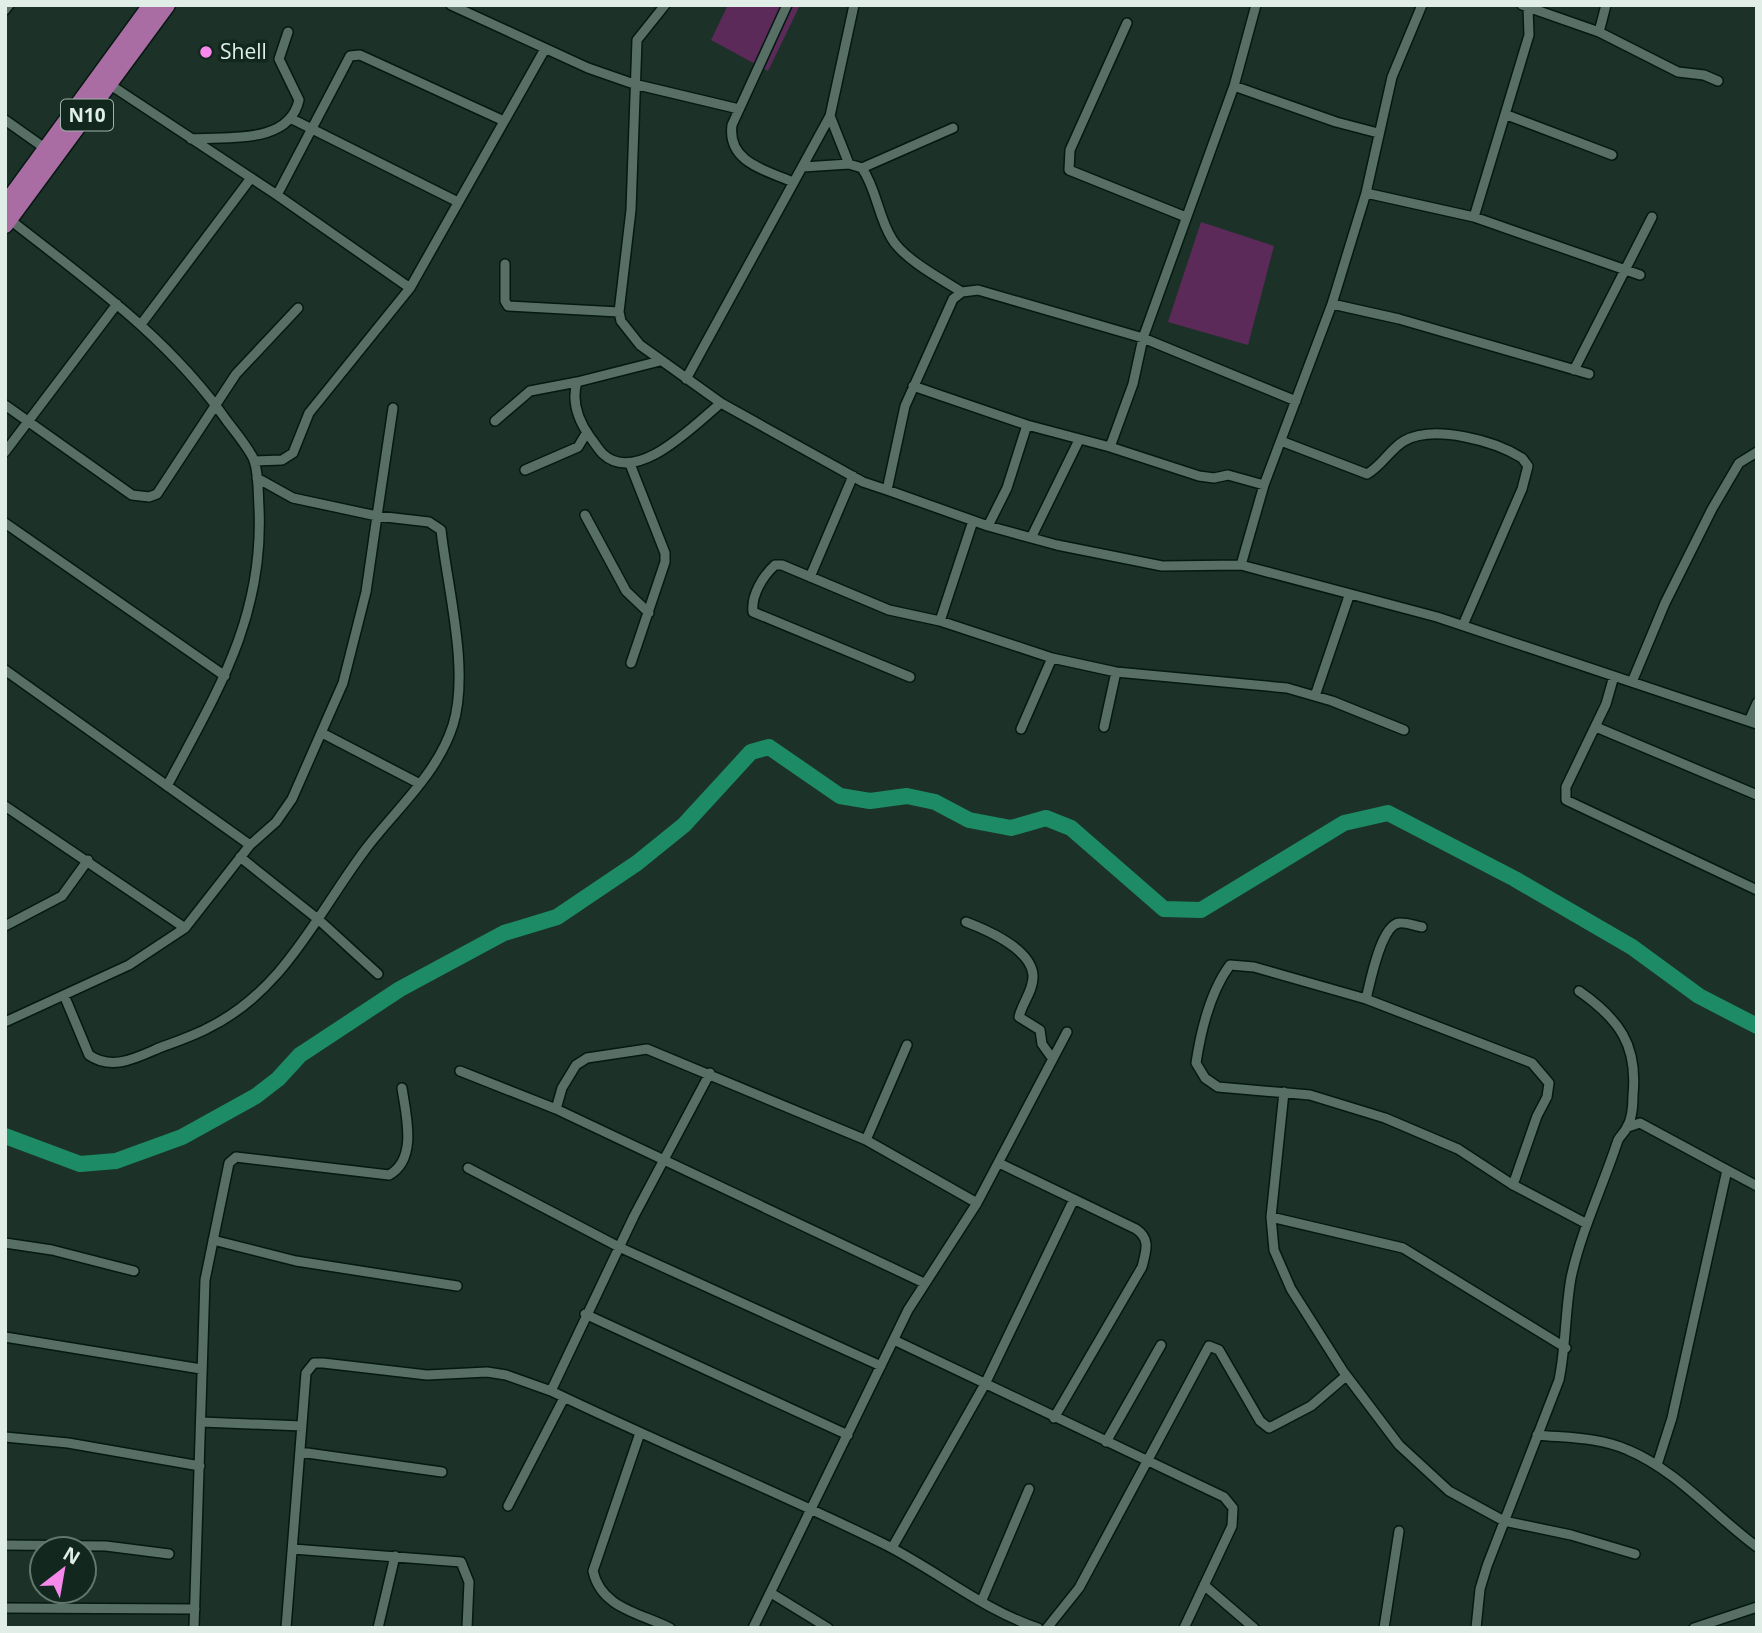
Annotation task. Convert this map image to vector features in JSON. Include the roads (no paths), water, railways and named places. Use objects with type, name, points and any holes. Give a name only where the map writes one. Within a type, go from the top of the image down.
[{"type":"highway","name":"N10","points":[[7,216],[46,149],[151,5]]},
{"type":"highway","name":"N10","points":[[7,216],[167,5]]},
{"type":"street","points":[[5,10],[9,5]]},
{"type":"street","points":[[451,5],[544,49],[634,84],[739,109]]},
{"type":"street","points":[[665,5],[637,40],[631,210],[619,312],[631,337],[660,361],[722,403],[853,476],[988,526],[1162,566],[1241,565],[1463,625],[1753,723],[1757,703]]},
{"type":"street","points":[[788,5],[739,109],[730,137],[736,152],[747,161],[793,183]]},
{"type":"street","points":[[686,379],[830,116],[854,5]]},
{"type":"street","points":[[1110,447],[1133,384],[1143,338],[1234,86],[1256,5]]},
{"type":"street","points":[[1241,565],[1264,485],[1332,304],[1366,193],[1392,77],[1422,5]]},
{"type":"street","points":[[1599,32],[1606,5]]},
{"type":"street","points":[[1474,217],[1507,116],[1529,35],[1525,7],[1599,32],[1678,72],[1704,75],[1718,81]]},
{"type":"street","points":[[1127,23],[1070,150],[1069,170],[1186,217]]},
{"type":"street","points":[[191,139],[272,132],[292,119],[299,100],[279,60],[288,32]]},
{"type":"street","points":[[254,461],[282,460],[293,453],[309,413],[410,288],[456,201],[544,49]]},
{"type":"street","points":[[277,195],[350,56],[355,54],[504,121]]},
{"type":"street","points":[[109,84],[277,195],[410,288]]},
{"type":"street","points":[[1234,86],[1336,122],[1378,133]]},
{"type":"street","points":[[830,116],[849,164]]},
{"type":"street","points":[[1507,116],[1612,155]]},
{"type":"street","points":[[292,119],[456,201]]},
{"type":"street","points":[[5,120],[46,149]]},
{"type":"street","points":[[803,167],[849,164],[862,168],[953,128]]},
{"type":"street","points":[[862,168],[872,185],[892,240],[907,255],[962,292]]},
{"type":"street","points":[[142,323],[251,178]]},
{"type":"street","points":[[1366,193],[1474,217],[1640,275]]},
{"type":"street","points":[[7,216],[142,323],[216,405],[254,461],[260,528],[256,585],[248,617],[225,676],[167,786]]},
{"type":"street","points":[[1574,370],[1652,217]]},
{"type":"street","points":[[505,264],[505,301],[508,306],[619,312]]},
{"type":"street","points":[[887,490],[905,406],[953,299],[962,292],[978,290],[1143,338],[1296,401]]},
{"type":"street","points":[[5,452],[117,303]]},
{"type":"street","points":[[1332,304],[1399,319],[1589,374]]},
{"type":"street","points":[[5,405],[132,495],[149,497],[157,494],[236,374],[298,308]]},
{"type":"street","points":[[495,421],[530,391],[660,361]]},
{"type":"street","points":[[577,382],[573,399],[587,432],[604,454],[630,464],[662,450],[722,403]]},
{"type":"street","points":[[914,386],[1027,425],[1110,447],[1208,478],[1228,475],[1264,485]]},
{"type":"street","points":[[5,1022],[129,965],[185,928],[240,857],[276,822],[292,799],[343,683],[354,647],[393,408]]},
{"type":"street","points":[[988,526],[1007,488],[1027,425]]},
{"type":"street","points":[[525,470],[578,447],[587,432]]},
{"type":"street","points":[[1281,441],[1367,474],[1404,440],[1426,435],[1463,436],[1522,458],[1528,466],[1522,489],[1463,625]]},
{"type":"street","points":[[1031,538],[1079,440]]},
{"type":"street","points":[[1632,682],[1665,603],[1712,509],[1739,463],[1757,452]]},
{"type":"street","points":[[630,464],[665,552],[666,562],[631,663]]},
{"type":"street","points":[[810,577],[853,476]]},
{"type":"street","points":[[64,995],[89,1055],[106,1062],[128,1061],[210,1027],[238,1009],[282,970],[365,851],[420,784],[446,746],[456,708],[458,649],[441,530],[429,522],[377,516],[293,498],[257,478]]},
{"type":"street","points":[[585,515],[626,591],[649,613]]},
{"type":"street","points":[[940,621],[973,521]]},
{"type":"street","points":[[5,523],[225,676]]},
{"type":"street","points":[[910,677],[753,612],[752,605],[758,588],[775,565],[889,610],[940,621],[1052,658],[1116,672],[1274,687],[1315,696],[1404,730]]},
{"type":"street","points":[[1315,696],[1349,596]]},
{"type":"street","points":[[1021,729],[1052,658]]},
{"type":"street","points":[[5,670],[250,845]]},
{"type":"street","points":[[1104,727],[1116,672]]},
{"type":"street","points":[[1614,676],[1596,727],[1566,787],[1566,800],[1757,890]]},
{"type":"street","points":[[1596,727],[1757,795]]},
{"type":"street","points":[[322,733],[420,784]]},
{"type":"street","points":[[5,806],[185,928]]},
{"type":"street","points":[[240,857],[319,920],[378,974]]},
{"type":"street","points":[[5,926],[62,896],[88,860]]},
{"type":"street","points":[[966,922],[987,930],[1030,966],[1033,977],[1019,1017],[1040,1030],[1042,1044],[1052,1058]]},
{"type":"street","points":[[1366,999],[1379,952],[1391,927],[1399,923],[1422,927]]},
{"type":"street","points":[[1514,1185],[1547,1097],[1549,1083],[1532,1063],[1366,999],[1254,967],[1230,965],[1222,975],[1201,1031],[1196,1063],[1205,1077],[1218,1087],[1310,1095],[1385,1118],[1458,1149],[1514,1185],[1587,1224]]},
{"type":"street","points":[[1476,1628],[1480,1590],[1559,1380],[1566,1348],[1571,1280],[1587,1224],[1618,1140],[1628,1127],[1633,1098],[1634,1058],[1615,1021],[1579,991]]},
{"type":"street","points":[[753,1628],[908,1310],[977,1203],[1067,1032]]},
{"type":"street","points":[[866,1140],[907,1045]]},
{"type":"street","points":[[556,1109],[569,1074],[587,1058],[648,1049],[866,1140],[977,1203]]},
{"type":"street","points":[[460,1071],[556,1109],[924,1283]]},
{"type":"street","points":[[551,1391],[585,1314],[710,1073]]},
{"type":"street","points":[[194,1628],[205,1280],[228,1168],[234,1158],[390,1175],[398,1171],[406,1158],[408,1137],[402,1088]]},
{"type":"street","points":[[1284,1092],[1271,1217],[1274,1250],[1291,1289],[1346,1376],[1399,1445],[1449,1491],[1504,1521],[1571,1535],[1635,1554]]},
{"type":"street","points":[[1628,1127],[1640,1123],[1757,1186]]},
{"type":"street","points":[[999,1163],[1136,1228],[1145,1235],[1147,1242],[1142,1267],[1054,1418]]},
{"type":"street","points":[[468,1168],[619,1247],[881,1366]]},
{"type":"street","points":[[1657,1465],[1672,1418],[1727,1170]]},
{"type":"street","points":[[892,1548],[985,1384],[1074,1199]]},
{"type":"street","points":[[1271,1217],[1403,1248],[1566,1348]]},
{"type":"street","points":[[213,1240],[296,1261],[457,1286]]},
{"type":"street","points":[[5,1243],[52,1250],[134,1271]]},
{"type":"street","points":[[585,1314],[848,1435]]},
{"type":"street","points":[[5,1337],[201,1369]]},
{"type":"street","points":[[895,1341],[1224,1497],[1233,1508],[1232,1526],[1184,1628]]},
{"type":"street","points":[[1106,1442],[1161,1345]]},
{"type":"street","points":[[1047,1628],[1079,1588],[1209,1346],[1219,1350],[1260,1421],[1269,1428],[1311,1406],[1346,1376]]},
{"type":"street","points":[[286,1628],[306,1373],[313,1363],[427,1375],[488,1372],[506,1375],[551,1391],[812,1509],[892,1548],[982,1600],[1038,1628]]},
{"type":"street","points":[[508,1506],[564,1398]]},
{"type":"street","points":[[201,1422],[302,1426]]},
{"type":"street","points":[[640,1433],[593,1571],[601,1591],[612,1602],[670,1628]]},
{"type":"street","points":[[1537,1435],[1592,1439],[1627,1449],[1657,1465],[1757,1547]]},
{"type":"street","points":[[5,1437],[68,1443],[200,1466]]},
{"type":"street","points":[[300,1452],[442,1472]]},
{"type":"street","points":[[982,1600],[1029,1489]]},
{"type":"street","points":[[1384,1628],[1399,1531]]},
{"type":"street","points":[[5,1545],[106,1546],[169,1554]]},
{"type":"street","points":[[293,1549],[461,1562],[469,1582],[467,1628]]},
{"type":"street","points":[[378,1628],[395,1556]]},
{"type":"street","points":[[1204,1585],[1254,1628]]},
{"type":"street","points":[[771,1593],[828,1628]]},
{"type":"street","points":[[1694,1628],[1757,1607]]},
{"type":"street","points":[[5,1608],[195,1609]]},
{"type":"waterway","points":[[5,1136],[80,1164],[116,1161],[182,1137],[256,1096],[278,1079],[300,1055],[400,989],[504,933],[557,917],[637,863],[684,825],[751,752],[769,747],[840,796],[870,801],[907,796],[935,802],[969,820],[1011,828],[1046,818],[1071,828],[1164,909],[1201,910],[1344,823],[1388,813],[1515,879],[1632,947],[1699,996],[1757,1026]]},
{"type":"place","name":"Shell","points":[[206,52]]}]
